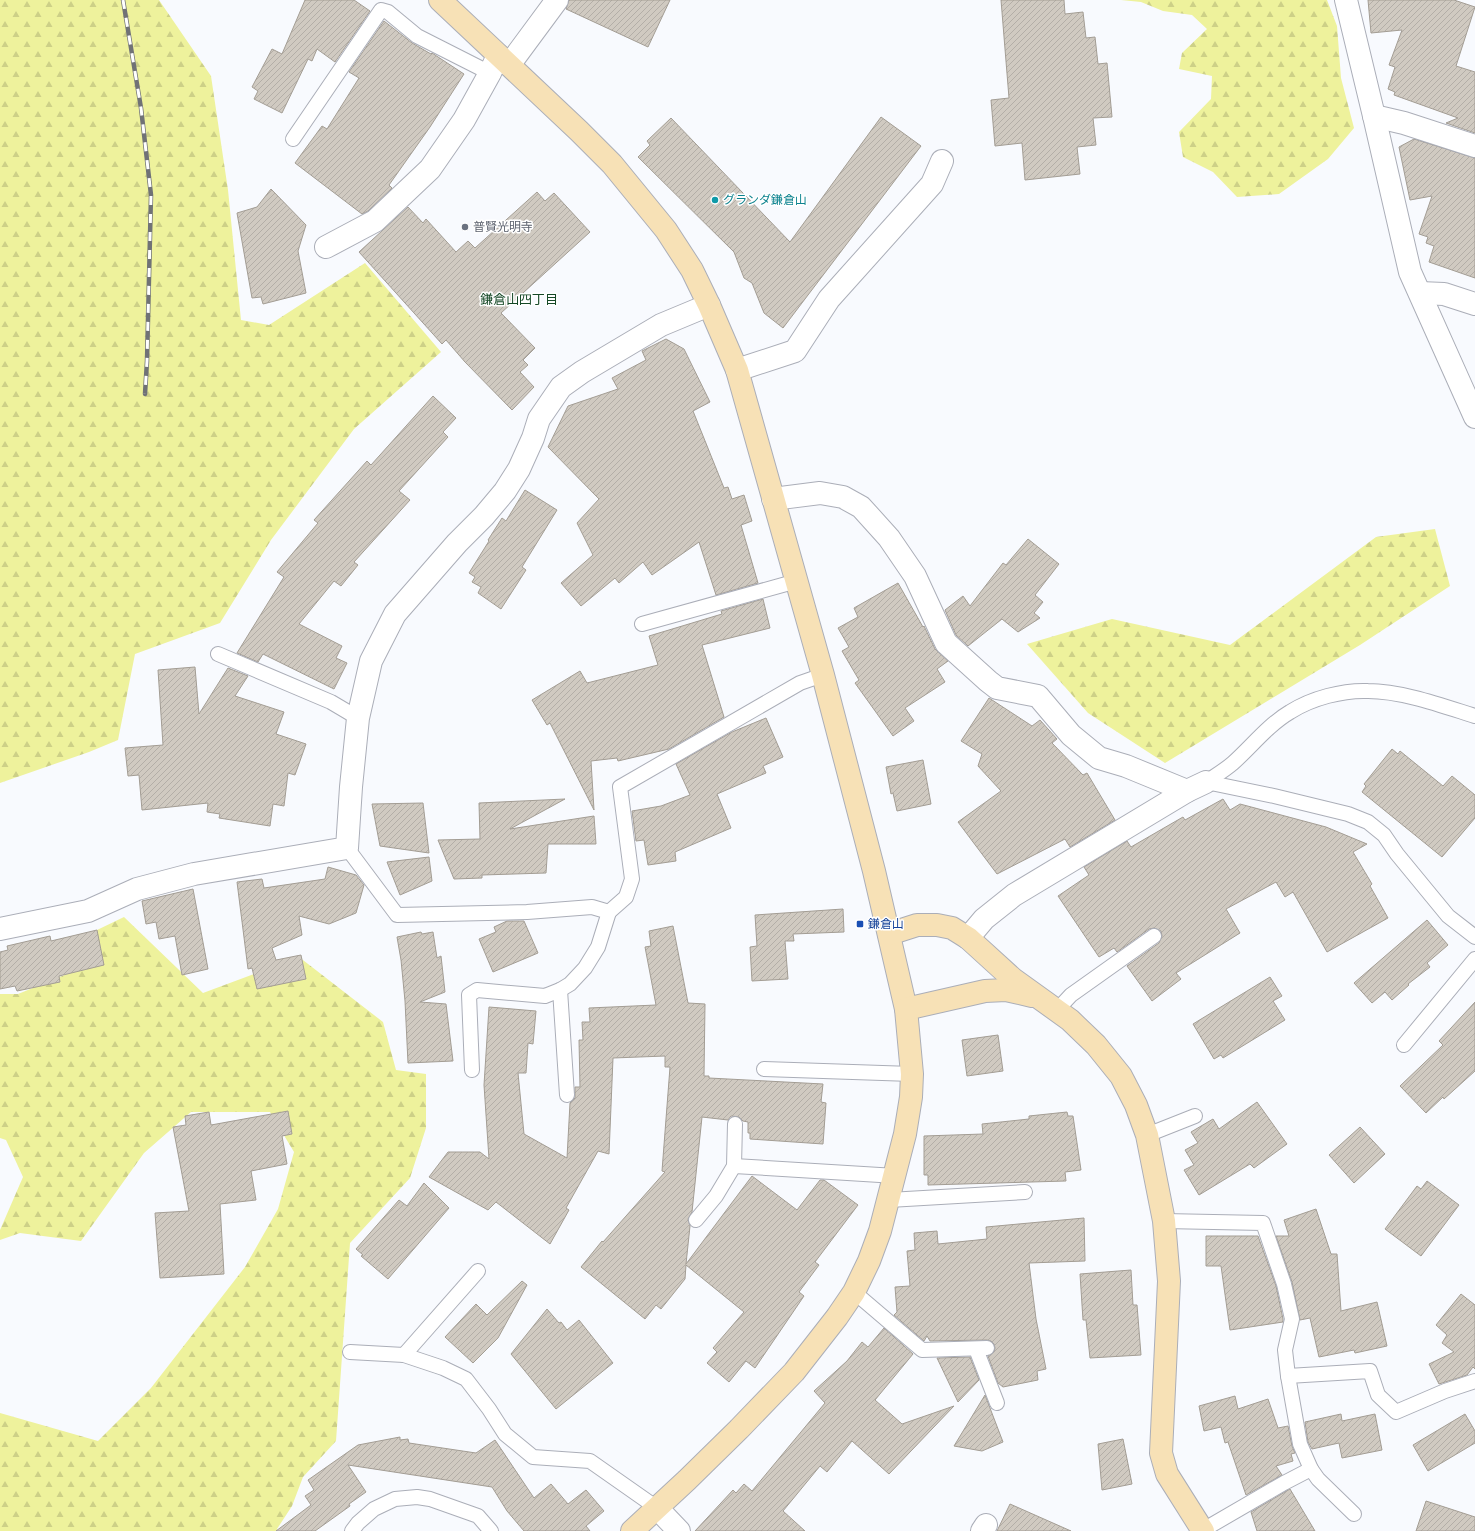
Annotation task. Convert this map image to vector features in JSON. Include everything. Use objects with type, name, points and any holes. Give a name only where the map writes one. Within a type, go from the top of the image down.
[{"type":"street","points":[[440,0],[499,64],[579,131],[612,164],[666,230],[692,270],[709,305],[737,370],[797,581],[872,863],[906,1009],[912,1074],[911,1097],[905,1134],[896,1176],[880,1232],[869,1261],[854,1292],[837,1317],[794,1372],[739,1429],[632,1531]]},
{"type":"street","points":[[326,247],[375,221],[430,169],[464,120],[499,64],[557,0]]},
{"type":"street","points":[[1346,0],[1410,272],[1475,417]]},
{"type":"street","points":[[1374,116],[1404,123],[1475,146]]},
{"type":"street","points":[[737,370],[795,351],[829,299],[932,184],[942,161]]},
{"type":"street","points":[[1420,293],[1444,294],[1475,304]]},
{"type":"street","points":[[0,929],[88,911],[137,889],[194,874],[347,848],[358,718],[371,661],[395,614],[505,491],[519,469],[533,438],[539,419],[561,387],[582,372],[661,326],[709,305]]},
{"type":"street","points":[[773,499],[820,493],[843,497],[861,507],[889,538],[915,576],[946,643],[988,681],[997,688],[1038,696],[1071,735],[1099,758],[1196,787]]},
{"type":"street","points":[[968,938],[984,919],[1014,896],[1196,787]]},
{"type":"street","points":[[889,934],[917,925],[937,925],[952,928],[968,938],[1013,979],[1057,1010],[1096,1045],[1121,1076],[1136,1105],[1146,1135],[1164,1221],[1169,1281],[1161,1453],[1167,1474],[1203,1531]]},
{"type":"street","points":[[906,1009],[985,991],[1006,990],[1039,998]]},
{"type":"street","points":[[657,1508],[679,1531]]},
{"type":"lane","points":[[293,139],[381,10],[388,12],[418,36],[499,64]]},
{"type":"lane","points":[[642,624],[797,581]]},
{"type":"lane","points":[[218,654],[331,702],[358,718]]},
{"type":"lane","points":[[472,1070],[469,995],[477,990],[544,996],[560,990],[570,984],[585,968],[598,947],[609,912],[626,897],[632,879],[620,787],[800,683],[823,675]]},
{"type":"lane","points":[[1196,787],[1232,764],[1263,734],[1289,712],[1325,697],[1368,690],[1410,697],[1475,716]]},
{"type":"lane","points":[[1196,787],[1274,796],[1348,814],[1368,822],[1384,835],[1397,854],[1448,916],[1475,937]]},
{"type":"lane","points":[[347,848],[397,915],[527,912],[592,907],[609,912]]},
{"type":"lane","points":[[1057,1010],[1071,995],[1154,936]]},
{"type":"lane","points":[[1404,1045],[1475,959]]},
{"type":"lane","points":[[560,990],[567,1095]]},
{"type":"lane","points":[[764,1069],[912,1074]]},
{"type":"lane","points":[[1146,1135],[1195,1116]]},
{"type":"lane","points":[[696,1220],[716,1196],[734,1166],[735,1124]]},
{"type":"lane","points":[[734,1166],[896,1176]]},
{"type":"lane","points":[[889,1200],[1025,1192]]},
{"type":"lane","points":[[1164,1221],[1263,1223],[1284,1284],[1292,1319],[1285,1350],[1300,1444],[1311,1469],[1318,1479],[1354,1514]]},
{"type":"lane","points":[[404,1355],[478,1271]]},
{"type":"lane","points":[[854,1292],[922,1350],[981,1349],[997,1403]]},
{"type":"lane","points":[[350,1352],[404,1355],[443,1368],[466,1379],[489,1409],[505,1434],[533,1457],[590,1461],[657,1508]]},
{"type":"lane","points":[[1288,1376],[1370,1371],[1378,1395],[1396,1412],[1445,1391],[1475,1381]]},
{"type":"lane","points":[[1203,1531],[1284,1482],[1311,1469]]},
{"type":"lane","points":[[352,1531],[374,1508],[394,1499],[417,1497],[430,1499],[478,1516],[491,1531]]},
{"type":"green space","points":[[0,0],[159,0],[211,76],[228,190],[241,320],[269,325],[365,263],[441,352],[354,429],[271,540],[220,623],[135,654],[118,740],[89,752],[0,783]]},
{"type":"green space","points":[[1121,0],[1327,0],[1337,26],[1341,78],[1354,128],[1328,159],[1279,194],[1237,197],[1213,172],[1183,157],[1179,132],[1211,99],[1212,76],[1179,69],[1182,53],[1207,29],[1192,15],[1163,11],[1141,2]]},
{"type":"green space","points":[[1435,529],[1450,586],[1360,645],[1165,763],[1088,713],[1027,644],[1112,619],[1230,645],[1376,537]]},
{"type":"green space","points":[[124,917],[203,993],[299,957],[383,1022],[396,1070],[426,1074],[426,1128],[410,1178],[350,1243],[336,1441],[303,1477],[292,1506],[277,1529],[278,1531],[0,1531],[0,1413],[98,1441],[151,1388],[245,1267],[278,1209],[294,1152],[270,1112],[191,1112],[144,1153],[81,1241],[20,1233],[0,1240],[0,1230],[23,1177],[6,1140],[0,1138],[0,994],[18,994],[99,961],[97,930]]},
{"type":"building","points":[[305,0],[354,0],[370,11],[335,62],[317,49],[312,61],[308,59],[282,113],[254,99],[258,91],[252,87],[272,49],[282,54]]},
{"type":"building","points":[[569,0],[670,0],[648,47],[566,9]]},
{"type":"building","points":[[1001,0],[1064,0],[1065,14],[1083,12],[1086,38],[1095,37],[1098,64],[1107,63],[1112,117],[1093,118],[1096,145],[1077,147],[1080,174],[1025,180],[1022,143],[995,146],[991,100],[1009,98]]},
{"type":"building","points":[[1368,0],[1454,0],[1475,7],[1456,66],[1475,72],[1475,133],[1446,123],[1458,118],[1394,95],[1395,92],[1388,89],[1395,67],[1389,65],[1402,30],[1371,33]]},
{"type":"building","points":[[384,21],[412,43],[431,54],[432,53],[464,74],[430,127],[389,185],[392,188],[368,211],[362,214],[295,163],[322,126],[327,129],[359,78],[349,72]]},
{"type":"building","name":"グランダ鎌倉山","points":[[881,117],[921,146],[783,328],[764,313],[752,283],[744,278],[734,252],[638,157],[650,145],[647,141],[671,118],[790,242]]},
{"type":"building","points":[[1414,139],[1475,158],[1475,278],[1429,262],[1434,246],[1426,243],[1428,237],[1419,234],[1432,196],[1410,200],[1399,147]]},
{"type":"building","points":[[271,189],[306,225],[298,251],[306,293],[263,304],[261,297],[252,298],[237,213],[257,207]]},
{"type":"building","points":[[537,192],[545,201],[554,193],[590,232],[501,313],[535,348],[523,360],[528,365],[520,372],[534,387],[512,410],[465,362],[446,340],[442,344],[359,252],[408,207],[423,223],[426,219],[456,252],[468,241],[475,248]]},
{"type":"building","points":[[666,339],[684,349],[710,402],[693,411],[724,488],[728,487],[732,499],[744,495],[752,521],[741,525],[758,583],[716,595],[699,542],[652,575],[643,562],[619,583],[615,578],[581,606],[561,583],[593,555],[577,523],[599,499],[548,447],[568,406],[618,389],[612,378],[646,360],[642,351]]},
{"type":"building","points":[[433,396],[456,418],[443,432],[448,437],[399,491],[410,500],[354,562],[358,565],[341,586],[334,581],[299,624],[342,646],[336,658],[347,663],[334,689],[263,654],[258,662],[237,653],[284,577],[277,572],[318,523],[314,520],[367,461],[371,465]]},
{"type":"building","points":[[525,490],[557,510],[522,567],[526,570],[501,609],[478,593],[481,587],[472,582],[475,577],[469,573],[502,518],[506,521]]},
{"type":"building","points":[[1028,539],[1059,564],[1035,595],[1043,602],[1034,613],[1040,618],[1018,632],[1002,619],[968,646],[956,635],[945,610],[963,596],[970,606],[1003,563],[1006,565]]},
{"type":"building","points":[[898,583],[923,627],[924,626],[935,649],[948,661],[937,669],[945,682],[905,708],[914,721],[893,736],[855,683],[859,680],[842,651],[849,647],[838,628],[858,617],[854,608]]},
{"type":"building","points":[[763,599],[770,628],[702,645],[724,717],[669,749],[618,761],[617,758],[591,761],[594,810],[550,723],[547,725],[532,700],[580,671],[587,683],[658,665],[649,636],[722,614],[721,611]]},
{"type":"building","points":[[195,667],[199,714],[228,668],[248,676],[235,696],[284,712],[276,734],[306,744],[295,775],[288,773],[284,806],[273,804],[270,826],[219,818],[220,814],[207,812],[208,803],[142,810],[139,775],[128,776],[125,748],[163,745],[158,670]]},
{"type":"building","points":[[989,698],[1032,726],[1040,720],[1057,739],[1052,743],[1083,775],[1087,773],[1115,820],[1070,847],[1065,839],[997,874],[958,822],[1001,791],[978,766],[982,754],[961,741]]},
{"type":"building","points":[[766,718],[783,757],[763,766],[766,773],[717,794],[731,828],[675,852],[676,861],[648,865],[644,840],[636,841],[632,811],[661,806],[690,795],[676,764],[732,732]]},
{"type":"building","points":[[1392,749],[1398,754],[1400,751],[1443,786],[1452,776],[1475,795],[1475,818],[1442,857],[1362,792],[1366,786],[1364,784]]},
{"type":"building","points":[[923,760],[931,804],[897,811],[893,793],[891,794],[886,767]]},
{"type":"building","points":[[565,799],[510,829],[594,816],[596,844],[548,844],[546,873],[482,875],[482,878],[454,879],[438,840],[480,839],[479,803]]},
{"type":"building","points":[[1223,799],[1230,810],[1240,804],[1326,827],[1367,844],[1353,852],[1372,884],[1370,886],[1388,918],[1327,952],[1293,892],[1285,897],[1276,882],[1226,909],[1240,933],[1176,973],[1181,979],[1152,1001],[1127,966],[1159,943],[1162,936],[1161,931],[1154,928],[1149,929],[1117,952],[1114,948],[1099,957],[1058,896],[1089,875],[1084,867],[1127,841],[1131,847],[1183,817],[1185,820]]},
{"type":"building","points":[[423,803],[429,853],[380,846],[372,804]]},
{"type":"building","points":[[429,857],[432,881],[400,895],[387,862]]},
{"type":"building","points":[[328,867],[356,875],[364,885],[356,913],[329,924],[299,916],[302,935],[272,948],[276,960],[301,955],[306,979],[257,989],[252,968],[248,969],[237,882],[262,879],[264,888],[325,879]]},
{"type":"building","points":[[193,889],[208,969],[182,975],[175,936],[159,939],[156,922],[146,924],[142,901]]},
{"type":"building","points":[[843,909],[844,932],[793,934],[794,941],[785,941],[788,979],[752,981],[750,947],[757,946],[755,915]]},
{"type":"building","points":[[1427,920],[1448,945],[1427,963],[1430,967],[1408,984],[1409,985],[1392,1000],[1385,992],[1372,1003],[1354,983]]},
{"type":"building","points":[[507,921],[524,921],[538,953],[493,972],[479,939],[496,932],[494,927]]},
{"type":"building","points":[[673,926],[688,1003],[705,1004],[704,1076],[709,1076],[709,1078],[823,1084],[821,1102],[826,1103],[823,1144],[750,1139],[750,1133],[748,1133],[748,1122],[743,1121],[739,1117],[731,1116],[728,1120],[702,1117],[692,1212],[688,1219],[690,1226],[686,1264],[752,1176],[797,1210],[820,1180],[824,1180],[858,1205],[815,1262],[819,1265],[799,1292],[804,1296],[755,1368],[746,1361],[729,1382],[707,1363],[717,1352],[713,1348],[744,1312],[686,1265],[685,1279],[661,1309],[656,1305],[645,1319],[581,1267],[602,1241],[603,1242],[665,1172],[662,1171],[670,1067],[665,1067],[665,1056],[613,1058],[609,1154],[598,1151],[566,1208],[569,1210],[550,1244],[496,1202],[488,1210],[429,1177],[448,1152],[480,1152],[489,1159],[484,1085],[489,1007],[536,1011],[533,1044],[528,1043],[526,1073],[518,1073],[524,1134],[567,1158],[570,1103],[575,1098],[575,1087],[580,1087],[579,1040],[583,1040],[582,1022],[590,1022],[589,1008],[656,1005],[645,947],[651,946],[649,931]]},
{"type":"building","points":[[97,930],[104,965],[59,976],[60,982],[17,991],[15,986],[0,989],[0,952],[8,950],[7,946],[50,936],[51,941]]},
{"type":"building","points":[[421,932],[422,934],[433,932],[437,958],[441,956],[445,992],[420,1002],[446,1004],[453,1061],[408,1063],[405,1001],[397,937]]},
{"type":"building","points":[[1270,977],[1282,996],[1273,1001],[1285,1020],[1223,1058],[1221,1055],[1214,1059],[1193,1024]]},
{"type":"building","points":[[1475,1002],[1475,1071],[1426,1113],[1400,1086],[1443,1045],[1439,1041]]},
{"type":"building","points":[[998,1035],[1003,1071],[967,1076],[962,1040]]},
{"type":"building","points":[[1257,1102],[1287,1144],[1254,1168],[1250,1164],[1199,1195],[1184,1170],[1194,1165],[1185,1150],[1198,1143],[1191,1132],[1213,1119],[1219,1129]]},
{"type":"building","points":[[288,1111],[292,1134],[282,1136],[287,1164],[251,1171],[256,1200],[220,1204],[224,1274],[160,1278],[155,1213],[189,1211],[173,1127],[186,1125],[185,1116],[209,1112],[211,1125]]},
{"type":"building","points":[[1067,1112],[1068,1116],[1073,1116],[1081,1170],[1065,1172],[1066,1181],[928,1185],[928,1175],[924,1175],[924,1136],[983,1134],[982,1124],[1029,1119],[1029,1116]]},
{"type":"building","points":[[1360,1127],[1385,1154],[1354,1183],[1329,1155]]},
{"type":"building","points":[[1427,1181],[1459,1205],[1421,1256],[1385,1229],[1417,1186],[1421,1189]]},
{"type":"building","points":[[424,1183],[449,1208],[388,1279],[361,1256],[363,1255],[356,1249],[399,1200],[407,1206]]},
{"type":"building","points":[[1316,1209],[1331,1254],[1337,1254],[1341,1311],[1377,1302],[1387,1346],[1355,1353],[1354,1350],[1319,1357],[1310,1318],[1300,1320],[1292,1282],[1276,1236],[1289,1236],[1284,1220]]},
{"type":"building","points":[[1084,1218],[1085,1261],[1029,1263],[1036,1319],[1046,1369],[1037,1371],[1038,1380],[1003,1387],[998,1383],[988,1356],[994,1352],[995,1348],[991,1341],[930,1341],[927,1336],[924,1341],[894,1315],[897,1312],[895,1287],[910,1286],[907,1251],[915,1250],[914,1233],[937,1231],[938,1244],[987,1239],[986,1227]]},
{"type":"building","points":[[1206,1236],[1258,1236],[1276,1286],[1283,1322],[1230,1330],[1221,1266],[1206,1266]]},
{"type":"building","points":[[1131,1270],[1133,1305],[1137,1305],[1141,1355],[1090,1358],[1086,1320],[1083,1320],[1080,1274]]},
{"type":"building","points":[[522,1281],[527,1285],[498,1338],[473,1363],[445,1337],[476,1304],[487,1315]]},
{"type":"building","points":[[1461,1294],[1475,1305],[1475,1369],[1473,1367],[1467,1375],[1439,1384],[1429,1364],[1454,1352],[1442,1343],[1447,1335],[1436,1325]]},
{"type":"building","points":[[547,1309],[567,1330],[579,1320],[613,1363],[556,1409],[511,1354]]},
{"type":"building","points":[[884,1328],[913,1354],[875,1400],[902,1424],[954,1406],[889,1474],[852,1441],[827,1472],[820,1466],[783,1511],[805,1531],[695,1531],[733,1490],[736,1493],[744,1484],[752,1491],[825,1403],[814,1391],[847,1361],[862,1342],[868,1347]]},
{"type":"building","points":[[970,1357],[979,1380],[958,1402],[937,1358]]},
{"type":"building","points":[[985,1395],[1003,1442],[982,1451],[954,1446]]},
{"type":"building","points":[[1235,1396],[1238,1409],[1268,1399],[1278,1428],[1288,1426],[1295,1453],[1291,1454],[1293,1461],[1276,1466],[1282,1475],[1246,1495],[1228,1442],[1225,1443],[1221,1427],[1204,1431],[1199,1406]]},
{"type":"building","points":[[1341,1414],[1342,1421],[1375,1414],[1382,1450],[1342,1458],[1339,1443],[1312,1449],[1308,1442],[1305,1422]]},
{"type":"building","points":[[1465,1414],[1475,1431],[1475,1443],[1428,1471],[1413,1445]]},
{"type":"building","points":[[400,1437],[400,1440],[408,1439],[409,1443],[476,1453],[495,1440],[534,1498],[551,1484],[568,1504],[586,1490],[604,1511],[586,1526],[590,1531],[524,1531],[507,1511],[492,1487],[348,1465],[366,1492],[349,1504],[350,1506],[315,1531],[276,1531],[311,1505],[305,1496],[314,1490],[308,1480],[358,1445]]},
{"type":"building","points":[[1123,1439],[1132,1484],[1102,1490],[1098,1444]]},
{"type":"building","points":[[1290,1489],[1315,1531],[1257,1531],[1251,1512]]},
{"type":"building","points":[[1426,1501],[1475,1517],[1475,1531],[1416,1531]]},
{"type":"building","points":[[1010,1504],[1071,1531],[997,1531]]},
{"type":"railway","points":[[123,0],[141,108],[151,195],[145,394]]},
{"type":"place","name":"グランダ鎌倉山","points":[[715,200]]},
{"type":"place","name":"普賢光明寺","points":[[465,227]]},
{"type":"place","name":"鎌倉山","points":[[860,924]]},
{"type":"district","name":"鎌倉山四丁目","points":[[519,299]]}]
